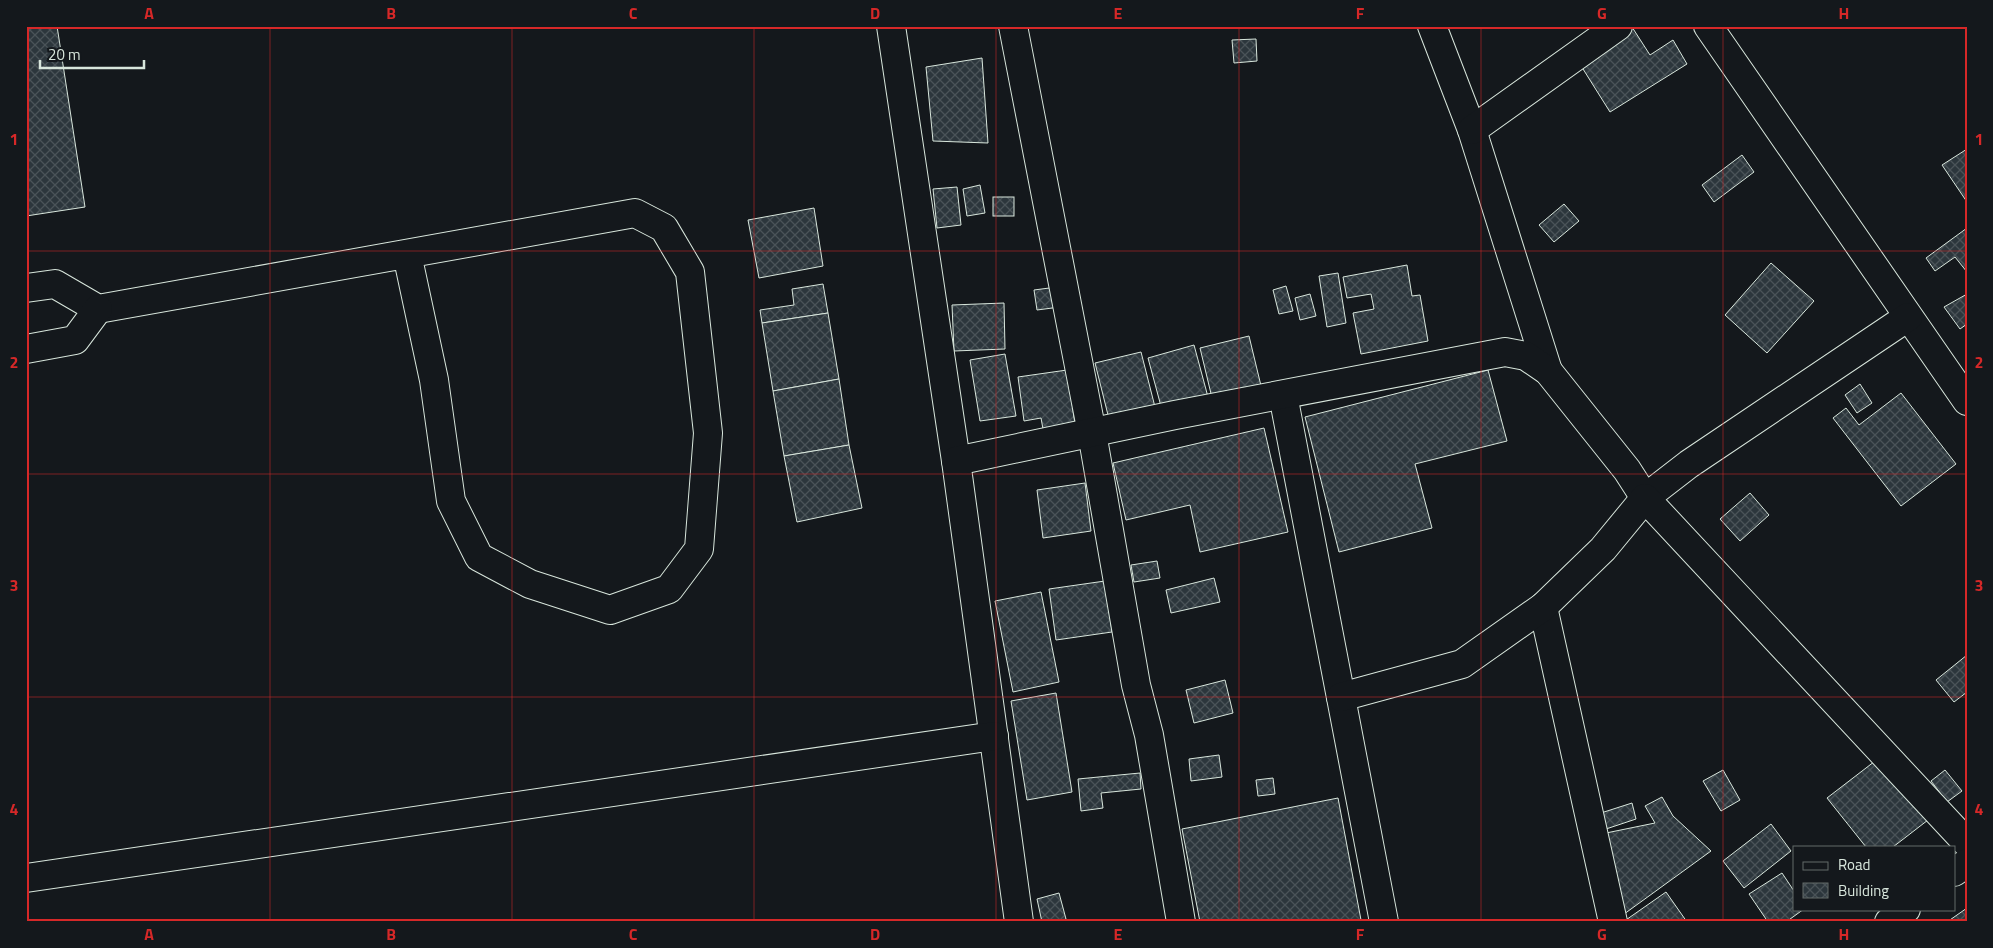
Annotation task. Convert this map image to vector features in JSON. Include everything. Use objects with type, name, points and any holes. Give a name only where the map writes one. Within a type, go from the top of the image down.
[{"type":"street","points":[[890,26],[956,461],[1019,922]]},
{"type":"street","points":[[1014,26],[1092,433],[1136,685],[1150,735],[1181,922]]},
{"type":"street","points":[[1432,26],[1472,130],[1548,370]]},
{"type":"street","points":[[1472,130],[1618,26]]},
{"type":"street","points":[[1708,26],[1967,401]]},
{"type":"street","points":[[26,288],[55,284],[98,309],[635,213],[664,228],[690,272],[708,433],[699,549],[669,589],[610,610],[530,584],[479,558],[451,501],[434,380],[407,254]]},
{"type":"street","points":[[26,349],[75,340],[98,309]]},
{"type":"street","points":[[1341,697],[1462,664],[1543,608],[1603,549],[1645,498],[1689,464],[1908,316]]},
{"type":"street","points":[[956,461],[1505,352],[1526,356],[1548,370],[1627,470],[1645,498],[1967,843]]},
{"type":"street","points":[[1283,395],[1384,922]]},
{"type":"street","points":[[1543,608],[1613,922]]},
{"type":"street","points":[[26,878],[994,736]]},
{"type":"street","points":[[1956,871],[1967,863]]},
{"type":"street","points":[[1890,922],[1905,910]]},
{"type":"building","points":[[26,26],[57,26],[85,207],[26,216]]},
{"type":"building","points":[[1632,27],[1650,55],[1673,40],[1687,64],[1610,112],[1578,61]]},
{"type":"building","points":[[1256,39],[1257,61],[1234,63],[1232,40]]},
{"type":"building","points":[[982,58],[988,143],[933,141],[926,67]]},
{"type":"building","points":[[1967,149],[1967,202],[1942,165]]},
{"type":"building","points":[[1742,155],[1754,172],[1714,202],[1702,185]]},
{"type":"building","points":[[980,185],[985,213],[967,216],[963,189]]},
{"type":"building","points":[[957,187],[961,225],[937,228],[933,189]]},
{"type":"building","points":[[993,197],[1014,197],[1014,216],[993,216]]},
{"type":"building","points":[[1564,204],[1579,221],[1554,242],[1539,225]]},
{"type":"building","points":[[814,208],[823,266],[759,278],[748,220]]},
{"type":"building","points":[[1967,228],[1967,272],[1955,257],[1935,271],[1926,258]]},
{"type":"building","points":[[1771,263],[1814,301],[1767,353],[1725,315]]},
{"type":"building","points":[[1407,265],[1412,296],[1420,295],[1428,341],[1361,354],[1353,313],[1374,309],[1371,294],[1347,298],[1343,277]]},
{"type":"building","points":[[1338,273],[1346,323],[1327,327],[1319,276]]},
{"type":"building","points":[[823,284],[828,313],[762,323],[760,310],[794,305],[792,289]]},
{"type":"building","points":[[1286,286],[1293,311],[1279,314],[1273,290]]},
{"type":"building","points":[[1057,287],[1060,307],[1037,310],[1034,290]]},
{"type":"building","points":[[1310,294],[1316,316],[1300,320],[1295,298]]},
{"type":"building","points":[[1967,294],[1967,324],[1960,329],[1944,307]]},
{"type":"building","points":[[1004,303],[1005,349],[954,351],[952,305]]},
{"type":"building","points":[[828,313],[839,379],[773,391],[762,323]]},
{"type":"building","points":[[1249,336],[1262,390],[1213,402],[1200,348]]},
{"type":"building","points":[[1194,345],[1208,397],[1162,410],[1148,358]]},
{"type":"building","points":[[1141,352],[1155,407],[1109,419],[1095,363]]},
{"type":"building","points":[[1005,354],[1016,416],[980,421],[970,360]]},
{"type":"building","points":[[1067,370],[1075,424],[1043,429],[1041,418],[1024,421],[1018,377]]},
{"type":"building","points":[[1488,370],[1507,441],[1415,464],[1432,528],[1339,552],[1305,417]]},
{"type":"building","points":[[839,379],[849,445],[784,456],[773,391]]},
{"type":"building","points":[[1860,384],[1872,403],[1857,413],[1845,395]]},
{"type":"building","points":[[1901,393],[1956,464],[1901,506],[1833,418],[1846,408],[1859,425]]},
{"type":"building","points":[[1264,428],[1288,532],[1200,552],[1190,505],[1126,520],[1113,463]]},
{"type":"building","points":[[849,445],[862,508],[797,522],[784,456]]},
{"type":"building","points":[[1085,483],[1091,531],[1043,538],[1037,490]]},
{"type":"building","points":[[1750,493],[1769,515],[1740,541],[1720,519]]},
{"type":"building","points":[[1157,561],[1160,578],[1134,582],[1131,565]]},
{"type":"building","points":[[1214,578],[1220,602],[1171,613],[1166,590]]},
{"type":"building","points":[[1105,581],[1112,632],[1056,640],[1049,589]]},
{"type":"building","points":[[1041,592],[1059,682],[1013,692],[995,601]]},
{"type":"building","points":[[1967,655],[1967,692],[1954,702],[1936,680]]},
{"type":"building","points":[[1225,680],[1233,713],[1194,723],[1186,690]]},
{"type":"building","points":[[1056,693],[1072,792],[1027,800],[1011,701]]},
{"type":"building","points":[[1219,755],[1222,777],[1191,781],[1189,759]]},
{"type":"building","points":[[1879,758],[1928,820],[1894,846],[1865,846],[1827,798]]},
{"type":"building","points":[[1723,770],[1740,800],[1721,811],[1703,781]]},
{"type":"building","points":[[1945,770],[1962,791],[1947,802],[1931,781]]},
{"type":"building","points":[[1140,773],[1141,789],[1101,793],[1103,808],[1081,811],[1078,779]]},
{"type":"building","points":[[1273,778],[1275,794],[1258,796],[1256,780]]},
{"type":"building","points":[[1662,797],[1673,816],[1711,851],[1620,917],[1606,833],[1655,823],[1645,806]]},
{"type":"building","points":[[1338,798],[1361,920],[1200,922],[1182,829]]},
{"type":"building","points":[[1632,803],[1636,819],[1606,829],[1601,813]]},
{"type":"building","points":[[1771,824],[1791,851],[1744,888],[1723,861]]},
{"type":"building","points":[[1782,873],[1793,890],[1793,910],[1803,910],[1786,922],[1768,922],[1749,894]]},
{"type":"building","points":[[1666,892],[1687,922],[1623,922]]},
{"type":"building","points":[[1059,893],[1066,919],[1057,922],[1042,922],[1037,899]]},
{"type":"building","points":[[1967,908],[1967,922],[1947,922]]}]
